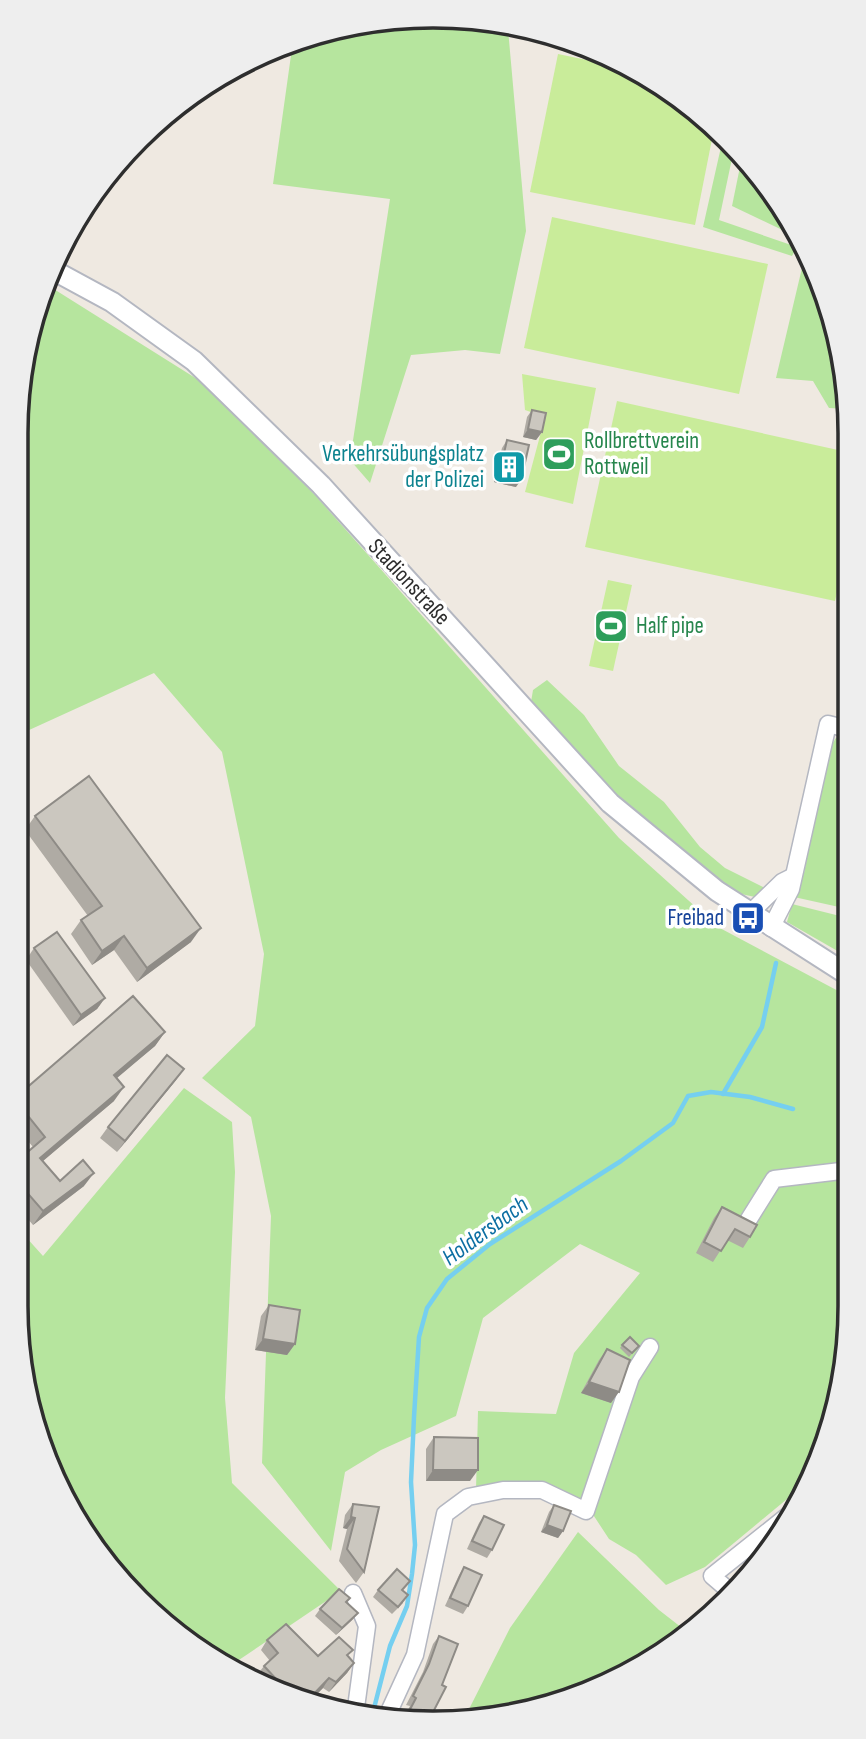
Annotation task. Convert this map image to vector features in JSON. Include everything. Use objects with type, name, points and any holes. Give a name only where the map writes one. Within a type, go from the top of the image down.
[{"type":"street","name":"Stadionstraße","points":[[61,274],[112,302],[194,360],[321,485],[610,803],[749,914],[838,969]]},
{"type":"street","points":[[771,928],[791,889],[828,724],[838,726]]},
{"type":"street","points":[[749,914],[782,882],[792,877]]},
{"type":"street","points":[[749,1219],[774,1180],[838,1171]]},
{"type":"street","points":[[390,1709],[415,1655],[445,1514],[468,1497],[503,1490],[542,1490],[586,1511],[631,1377],[650,1347]]},
{"type":"street","points":[[724,1586],[712,1576],[771,1529]]},
{"type":"street","points":[[353,1593],[367,1626],[357,1703]]},
{"type":"green space","points":[[433,28],[486,31],[509,35],[526,231],[500,354],[465,350],[411,355],[370,483],[350,460],[390,199],[273,184],[291,54],[328,42],[380,31]]},
{"type":"green space","points":[[558,54],[593,61],[636,82],[680,112],[712,140],[695,225],[530,192]]},
{"type":"green space","points":[[721,149],[732,160],[719,220],[792,245],[795,251],[792,256],[703,227]]},
{"type":"green space","points":[[740,169],[785,231],[732,206]]},
{"type":"green space","points":[[552,217],[768,264],[739,394],[524,348]]},
{"type":"green space","points":[[802,267],[824,328],[835,380],[837,408],[829,408],[813,381],[776,378]]},
{"type":"green space","points":[[54,289],[197,379],[315,495],[619,838],[718,927],[838,991],[838,1306],[835,1359],[824,1411],[817,1436],[790,1497],[705,1567],[666,1585],[636,1555],[609,1539],[590,1510],[542,1486],[476,1490],[478,1411],[556,1414],[574,1353],[640,1273],[580,1244],[483,1318],[456,1416],[381,1450],[345,1472],[331,1551],[262,1463],[271,1216],[251,1117],[202,1078],[255,1026],[264,954],[222,752],[154,673],[28,731],[29,407],[36,354]]},
{"type":"green space","name":"Rollbrettverein Rottweil","points":[[522,374],[596,388],[573,504],[525,492],[545,417],[525,410]]},
{"type":"green space","points":[[617,401],[838,450],[838,588],[835,601],[585,547]]},
{"type":"green space","name":"Half pipe","points":[[608,580],[632,585],[613,671],[589,666]]},
{"type":"green space","points":[[547,680],[584,715],[619,766],[664,802],[700,847],[725,868],[767,889],[755,897],[732,892],[618,797],[531,702],[533,690]]},
{"type":"green space","points":[[836,738],[838,907],[794,897],[804,873],[830,747]]},
{"type":"green space","points":[[792,904],[838,916],[838,951],[787,922]]},
{"type":"green space","points":[[184,1088],[232,1122],[235,1172],[225,1398],[232,1483],[341,1591],[238,1661],[186,1627],[147,1592],[96,1531],[70,1485],[49,1436],[31,1359],[28,1239],[43,1256]]},
{"type":"green space","points":[[578,1532],[659,1610],[680,1627],[636,1657],[563,1690],[512,1703],[469,1709],[510,1628]]},
{"type":"building","points":[[532,410],[546,413],[542,432],[528,429]]},
{"type":"building","name":"Verkehrsübungsplatz der Polizei","points":[[507,440],[529,445],[521,480],[499,475]]},
{"type":"building","points":[[89,776],[201,928],[147,968],[124,936],[102,951],[81,920],[102,906],[35,816]]},
{"type":"building","points":[[57,932],[105,998],[81,1015],[34,948]]},
{"type":"building","points":[[133,996],[165,1032],[114,1075],[124,1087],[40,1158],[60,1181],[83,1160],[94,1173],[43,1211],[28,1194],[28,1152],[45,1137],[28,1116],[28,1087]]},
{"type":"building","points":[[167,1055],[184,1069],[125,1141],[108,1127]]},
{"type":"building","points":[[722,1207],[757,1225],[750,1237],[735,1229],[721,1251],[704,1242]]},
{"type":"building","points":[[269,1305],[300,1310],[295,1344],[263,1339]]},
{"type":"building","points":[[630,1337],[639,1346],[632,1353],[622,1345]]},
{"type":"building","points":[[607,1349],[630,1360],[619,1392],[589,1382]]},
{"type":"building","points":[[434,1437],[478,1438],[478,1470],[433,1470]]},
{"type":"building","points":[[353,1504],[379,1507],[364,1572],[347,1549],[355,1518],[351,1517]]},
{"type":"building","points":[[554,1505],[571,1511],[563,1531],[547,1525]]},
{"type":"building","points":[[484,1516],[504,1525],[492,1550],[472,1541]]},
{"type":"building","points":[[464,1567],[482,1575],[468,1606],[450,1598]]},
{"type":"building","points":[[397,1569],[410,1581],[402,1590],[408,1595],[398,1607],[378,1590]]},
{"type":"building","points":[[339,1589],[350,1598],[346,1602],[358,1613],[342,1628],[320,1609]]},
{"type":"building","points":[[286,1624],[318,1656],[339,1637],[353,1650],[347,1655],[354,1663],[336,1682],[329,1678],[315,1693],[276,1679],[264,1666],[278,1653],[267,1640]]},
{"type":"building","points":[[439,1636],[458,1644],[442,1685],[446,1687],[434,1711],[410,1710],[416,1698],[413,1696]]},
{"type":"waterway","name":"Holdersbach","points":[[723,1094],[762,1027],[776,963]]},
{"type":"waterway","name":"Holdersbach","points":[[374,1707],[390,1646],[407,1606],[412,1574],[415,1545],[411,1482],[419,1337],[427,1308],[447,1279],[490,1244],[621,1161],[673,1123],[688,1096],[711,1092],[750,1097],[793,1109]]},
{"type":"place","name":"Rollbrettverein Rottweil","points":[[559,454]]},
{"type":"place","name":"Verkehrsübungsplatz der Polizei","points":[[509,467]]},
{"type":"place","name":"Half pipe","points":[[611,626]]},
{"type":"place","name":"Freibad","points":[[748,918]]}]
